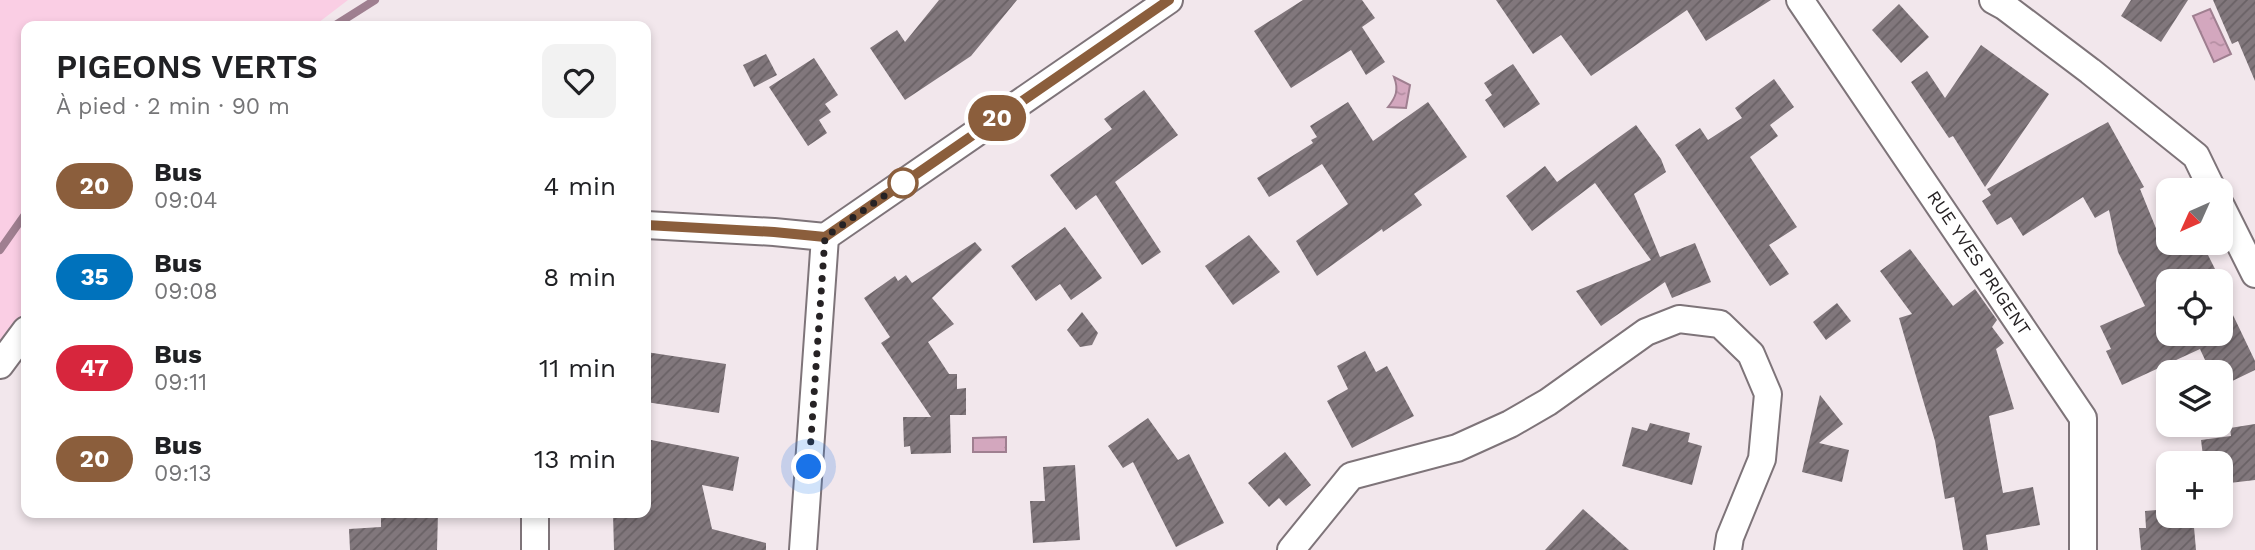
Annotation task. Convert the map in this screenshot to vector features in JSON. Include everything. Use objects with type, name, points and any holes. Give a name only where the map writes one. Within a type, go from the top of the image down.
[{"type":"street","points":[[651,225],[825,237],[1169,0]]},
{"type":"street","name":"RUE YVES PRIGENT","points":[[1800,0],[2083,418],[2083,550]]},
{"type":"street","points":[[1993,0],[2090,71],[2196,156],[2207,178]]},
{"type":"street","points":[[2233,230],[2255,274]]},
{"type":"street","points":[[803,550],[825,237]]},
{"type":"street","points":[[1291,550],[1351,476],[1457,448],[1510,424],[1548,402],[1646,332],[1679,318],[1720,324],[1751,354],[1768,394],[1762,459],[1730,537],[1728,550]]},
{"type":"street","points":[[0,365],[21,337]]},
{"type":"street","points":[[534,518],[535,550]]},
{"type":"shaded area","points":[[0,0],[348,0],[321,21],[21,21],[21,315],[0,342]]},
{"type":"water","points":[[2210,9],[2231,54],[2214,62],[2193,16]]},
{"type":"water","points":[[1394,77],[1410,85],[1406,108],[1388,107],[1396,93]]},
{"type":"water","points":[[1006,437],[1006,452],[973,452],[973,438]]},
{"type":"building","points":[[939,0],[1017,0],[971,56],[905,100],[870,48],[897,30],[905,42]]},
{"type":"building","points":[[1303,0],[1362,0],[1375,18],[1362,27],[1385,62],[1366,75],[1351,50],[1291,88],[1254,31]]},
{"type":"building","points":[[1496,0],[1771,0],[1706,41],[1687,10],[1591,76],[1561,35],[1533,54]]},
{"type":"building","points":[[2131,0],[2188,0],[2161,42],[2121,16]]},
{"type":"building","points":[[2213,0],[2255,0],[2255,81],[2238,41],[2232,44]]},
{"type":"building","points":[[1899,4],[1929,37],[1901,63],[1872,30]]},
{"type":"building","points":[[1981,45],[2049,94],[1985,187],[1953,136],[1949,138],[1911,82],[1927,71],[1945,98]]},
{"type":"building","points":[[766,54],[777,75],[754,87],[743,65]]},
{"type":"building","points":[[814,58],[838,95],[825,104],[831,112],[819,120],[827,133],[808,146],[769,87]]},
{"type":"building","points":[[1513,64],[1540,104],[1504,128],[1485,100],[1492,95],[1484,83]]},
{"type":"building","points":[[1774,79],[1794,107],[1770,125],[1778,136],[1750,157],[1797,227],[1769,245],[1789,274],[1770,286],[1675,145],[1700,128],[1708,140],[1742,118],[1735,108]]},
{"type":"building","points":[[1144,90],[1178,135],[1115,182],[1161,252],[1142,265],[1096,195],[1076,210],[1050,175],[1112,129],[1104,119]]},
{"type":"building","points":[[1348,102],[1373,141],[1428,102],[1467,157],[1414,194],[1422,205],[1383,232],[1382,229],[1317,276],[1296,241],[1348,204],[1322,164],[1269,197],[1257,178],[1313,143],[1311,140],[1317,137],[1310,126]]},
{"type":"building","points":[[2108,122],[2144,187],[2140,189],[2156,228],[2156,256],[2208,256],[2215,269],[2156,269],[2156,346],[2233,346],[2233,315],[2255,361],[2255,370],[2233,381],[2233,360],[2205,360],[2200,349],[2176,360],[2156,360],[2156,369],[2122,385],[2106,351],[2111,349],[2100,326],[2145,306],[2118,252],[2109,210],[2095,218],[2083,197],[2023,236],[2011,217],[1997,225],[1982,201],[1991,195],[1987,189]]},
{"type":"building","points":[[1636,125],[1661,159],[1666,172],[1634,194],[1660,257],[1695,243],[1711,282],[1672,298],[1665,282],[1601,326],[1576,291],[1651,260],[1595,183],[1532,231],[1506,196],[1545,166],[1557,182]]},
{"type":"building","points":[[1065,227],[1102,278],[1071,300],[1060,284],[1036,301],[1011,266]]},
{"type":"building","points":[[1249,235],[1280,272],[1233,305],[1205,266]]},
{"type":"building","points":[[975,242],[982,250],[932,298],[954,324],[928,342],[949,374],[957,374],[957,389],[966,388],[966,415],[950,415],[951,453],[911,454],[910,446],[904,447],[903,417],[931,417],[881,343],[890,337],[864,298],[895,276],[898,281],[906,275],[912,283]]},
{"type":"building","points":[[1910,249],[1953,306],[1975,289],[1997,320],[1992,327],[2004,343],[1996,349],[2014,409],[1989,416],[2003,493],[2033,487],[2040,525],[1986,535],[1988,550],[1963,550],[1954,497],[1945,499],[1935,441],[1899,318],[1912,314],[1880,271]]},
{"type":"building","points":[[1837,303],[1851,321],[1826,340],[1813,322]]},
{"type":"building","points":[[1082,312],[1098,333],[1092,345],[1080,347],[1067,330]]},
{"type":"building","points":[[1365,351],[1376,372],[1387,366],[1414,416],[1352,448],[1327,401],[1348,389],[1337,366]]},
{"type":"building","points":[[651,353],[726,364],[719,413],[651,403]]},
{"type":"building","points":[[1820,395],[1843,424],[1819,443],[1849,450],[1842,482],[1802,472]]},
{"type":"building","points":[[1148,418],[1178,460],[1189,454],[1224,523],[1176,547],[1133,462],[1123,468],[1108,446]]},
{"type":"building","points":[[1650,423],[1690,433],[1688,442],[1702,446],[1692,485],[1622,466],[1632,427],[1647,431]]},
{"type":"building","points":[[2255,424],[2255,480],[2233,483],[2233,451],[2202,451],[2201,440],[2233,437],[2233,428]]},
{"type":"building","points":[[651,440],[739,457],[733,491],[702,485],[712,529],[766,543],[766,550],[614,550],[613,518],[651,518]]},
{"type":"building","points":[[1285,452],[1311,485],[1286,506],[1279,498],[1269,507],[1248,483]]},
{"type":"building","points":[[1075,465],[1080,540],[1033,543],[1030,501],[1045,501],[1043,467]]},
{"type":"building","points":[[1583,509],[1629,550],[1545,550]]},
{"type":"building","points":[[2156,510],[2156,528],[2194,528],[2196,550],[2141,550],[2139,528],[2146,528],[2145,511]]},
{"type":"building","points":[[381,518],[438,518],[437,550],[350,550],[349,529],[381,527]]},
{"type":"waterway","points":[[342,21],[375,0]]},
{"type":"waterway","points":[[0,250],[21,220]]},
{"type":"bus line","name":"20","points":[[651,225],[825,237],[1169,0]]},
{"type":"route","points":[[809,467],[825,237],[910,178],[903,183]]}]
